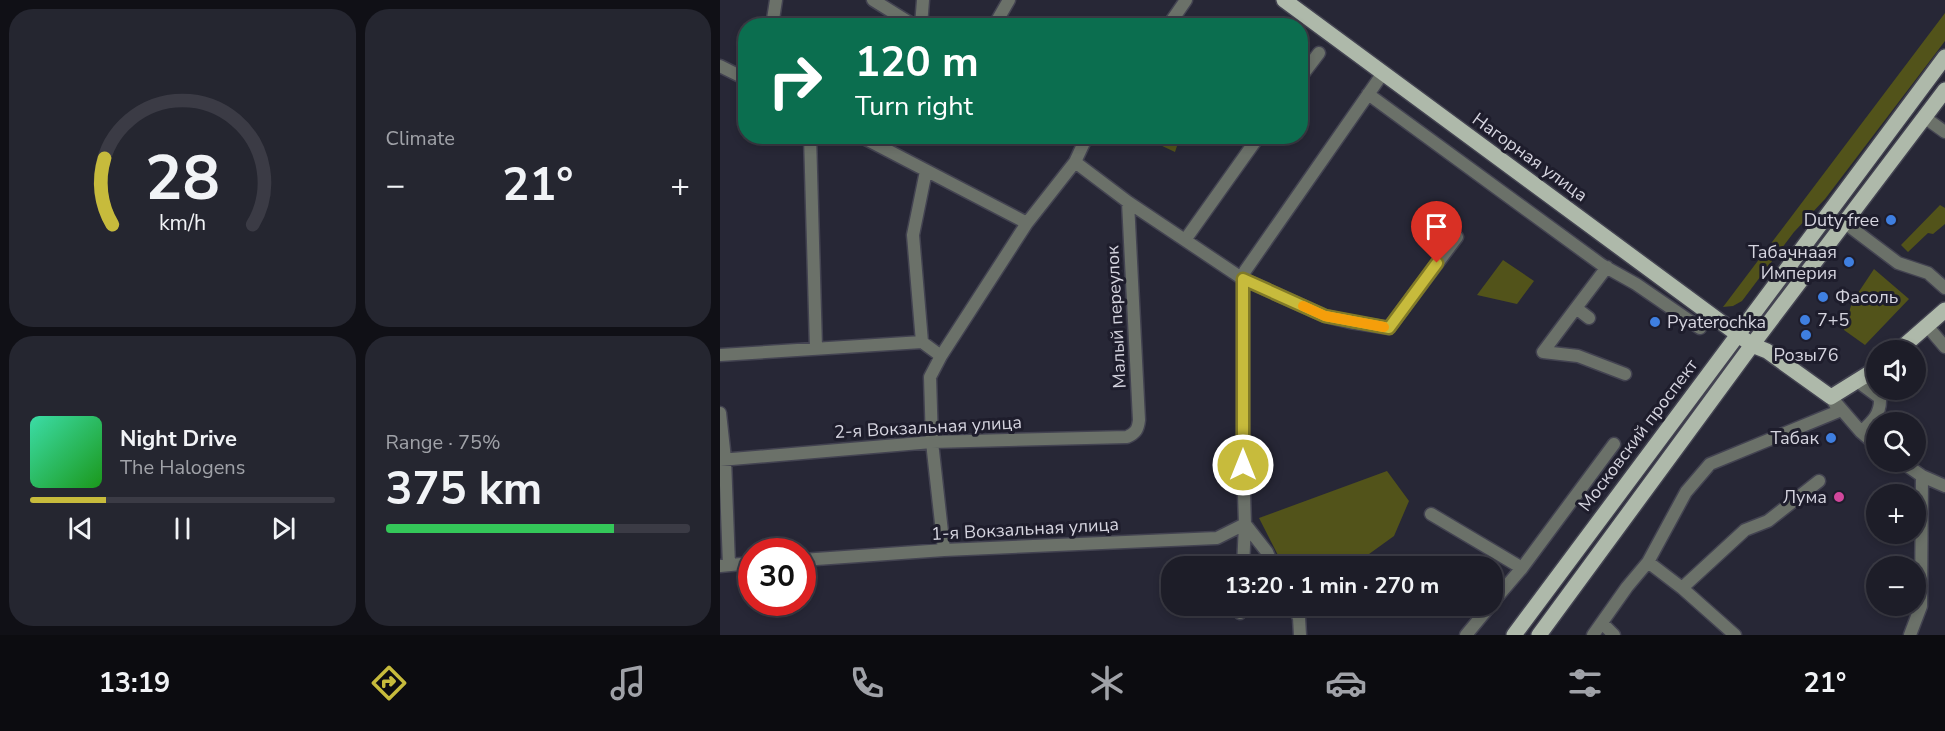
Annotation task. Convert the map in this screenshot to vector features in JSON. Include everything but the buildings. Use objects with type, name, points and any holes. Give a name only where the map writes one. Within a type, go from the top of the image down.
[{"type":"main road","name":"Нагорная улица","points":[[1284,0],[1752,345],[1767,351],[1831,397]]},
{"type":"main road","name":"Московский проспект","points":[[1514,635],[1945,57]]},
{"type":"main road","points":[[1539,635],[1752,345],[1945,90]]},
{"type":"main road","points":[[1912,340],[1945,310]]},
{"type":"main road","points":[[1831,397],[1866,375]]},
{"type":"street","points":[[773,18],[776,0]]},
{"type":"street","points":[[873,0],[902,18]]},
{"type":"street","points":[[922,18],[923,0]]},
{"type":"street","points":[[999,18],[1009,0]]},
{"type":"street","points":[[1174,18],[1186,0]]},
{"type":"street","points":[[1308,67],[1319,53]]},
{"type":"street","points":[[720,66],[738,75]]},
{"type":"street","points":[[1244,556],[1243,279],[1245,271],[1383,73]]},
{"type":"street","points":[[1368,94],[1607,267],[1700,328]]},
{"type":"street","points":[[1924,117],[1945,132]]},
{"type":"street","points":[[810,144],[816,348]]},
{"type":"street","points":[[875,144],[1028,223]]},
{"type":"street","points":[[944,550],[932,442],[930,377],[941,356],[1028,223],[1075,162],[1082,144]]},
{"type":"street","points":[[1185,240],[1253,144]]},
{"type":"street","points":[[1075,162],[1128,202],[1243,279],[1325,316],[1389,328],[1457,237]]},
{"type":"street","points":[[922,342],[913,235],[926,171]]},
{"type":"street","name":"Малый переулок","points":[[1128,202],[1139,420],[1137,431]]},
{"type":"street","points":[[1845,223],[1898,263],[1928,273],[1945,288]]},
{"type":"street","points":[[1607,267],[1542,351],[1578,356],[1625,374]]},
{"type":"street","points":[[1636,284],[1647,268]]},
{"type":"street","points":[[1576,308],[1589,318]]},
{"type":"street","points":[[1928,327],[1945,347]]},
{"type":"street","points":[[720,355],[922,342],[941,356]]},
{"type":"street","points":[[1857,381],[1880,398],[1876,417],[1861,432]]},
{"type":"street","points":[[1831,397],[1866,436]]},
{"type":"street","points":[[1593,635],[1648,562],[1686,492],[1710,464],[1839,411],[1831,397]]},
{"type":"street","points":[[720,413],[724,565]]},
{"type":"street","name":"2-я Вокзальная улица","points":[[722,460],[932,442],[1127,437],[1137,431]]},
{"type":"street","points":[[1503,591],[1614,444]]},
{"type":"street","points":[[1916,472],[1945,486]]},
{"type":"street","points":[[1910,635],[1921,606],[1922,476]]},
{"type":"street","points":[[1682,588],[1744,530],[1768,521],[1819,482]]},
{"type":"street","points":[[1431,514],[1522,568]]},
{"type":"street","points":[[1245,524],[1269,556]]},
{"type":"street","name":"1-я Вокзальная улица","points":[[816,559],[944,550],[1217,538],[1245,524]]},
{"type":"street","points":[[1648,562],[1682,588],[1735,635]]},
{"type":"street","points":[[1298,616],[1300,635]]},
{"type":"street","points":[[1466,635],[1482,616]]},
{"type":"street","points":[[1602,623],[1614,635]]},
{"type":"shaded area","points":[[1945,13],[1945,41],[1825,199],[1794,232],[1742,301],[1733,306],[1723,307]]},
{"type":"shaded area","points":[[1158,144],[1178,144],[1175,152]]},
{"type":"shaded area","points":[[1940,205],[1945,208],[1945,224],[1933,234],[1928,233],[1908,252],[1901,245]]},
{"type":"shaded area","points":[[1503,260],[1534,281],[1517,304],[1477,295]]},
{"type":"shaded area","points":[[1874,269],[1909,299],[1870,340],[1866,340],[1865,345],[1844,330],[1852,302]]},
{"type":"shaded area","points":[[1387,471],[1409,501],[1394,536],[1366,556],[1278,556],[1259,518]]},
{"type":"slow traffic","points":[[1303,306],[1325,316],[1384,327]]},
{"type":"place","name":"Duty free","points":[[1891,220]]},
{"type":"place","name":"Табачнаая Империя","points":[[1849,262]]},
{"type":"place","name":"Фасоль","points":[[1823,297]]},
{"type":"place","name":"7+5","points":[[1805,320]]},
{"type":"place","name":"Pyaterochka","points":[[1655,322]]},
{"type":"place","name":"Розы76","points":[[1806,335]]},
{"type":"place","name":"Табак","points":[[1831,438]]},
{"type":"place","name":"Лума","points":[[1839,497]]},
{"type":"route","points":[[1243,465],[1243,279],[1325,316],[1389,328],[1437,263]]}]
